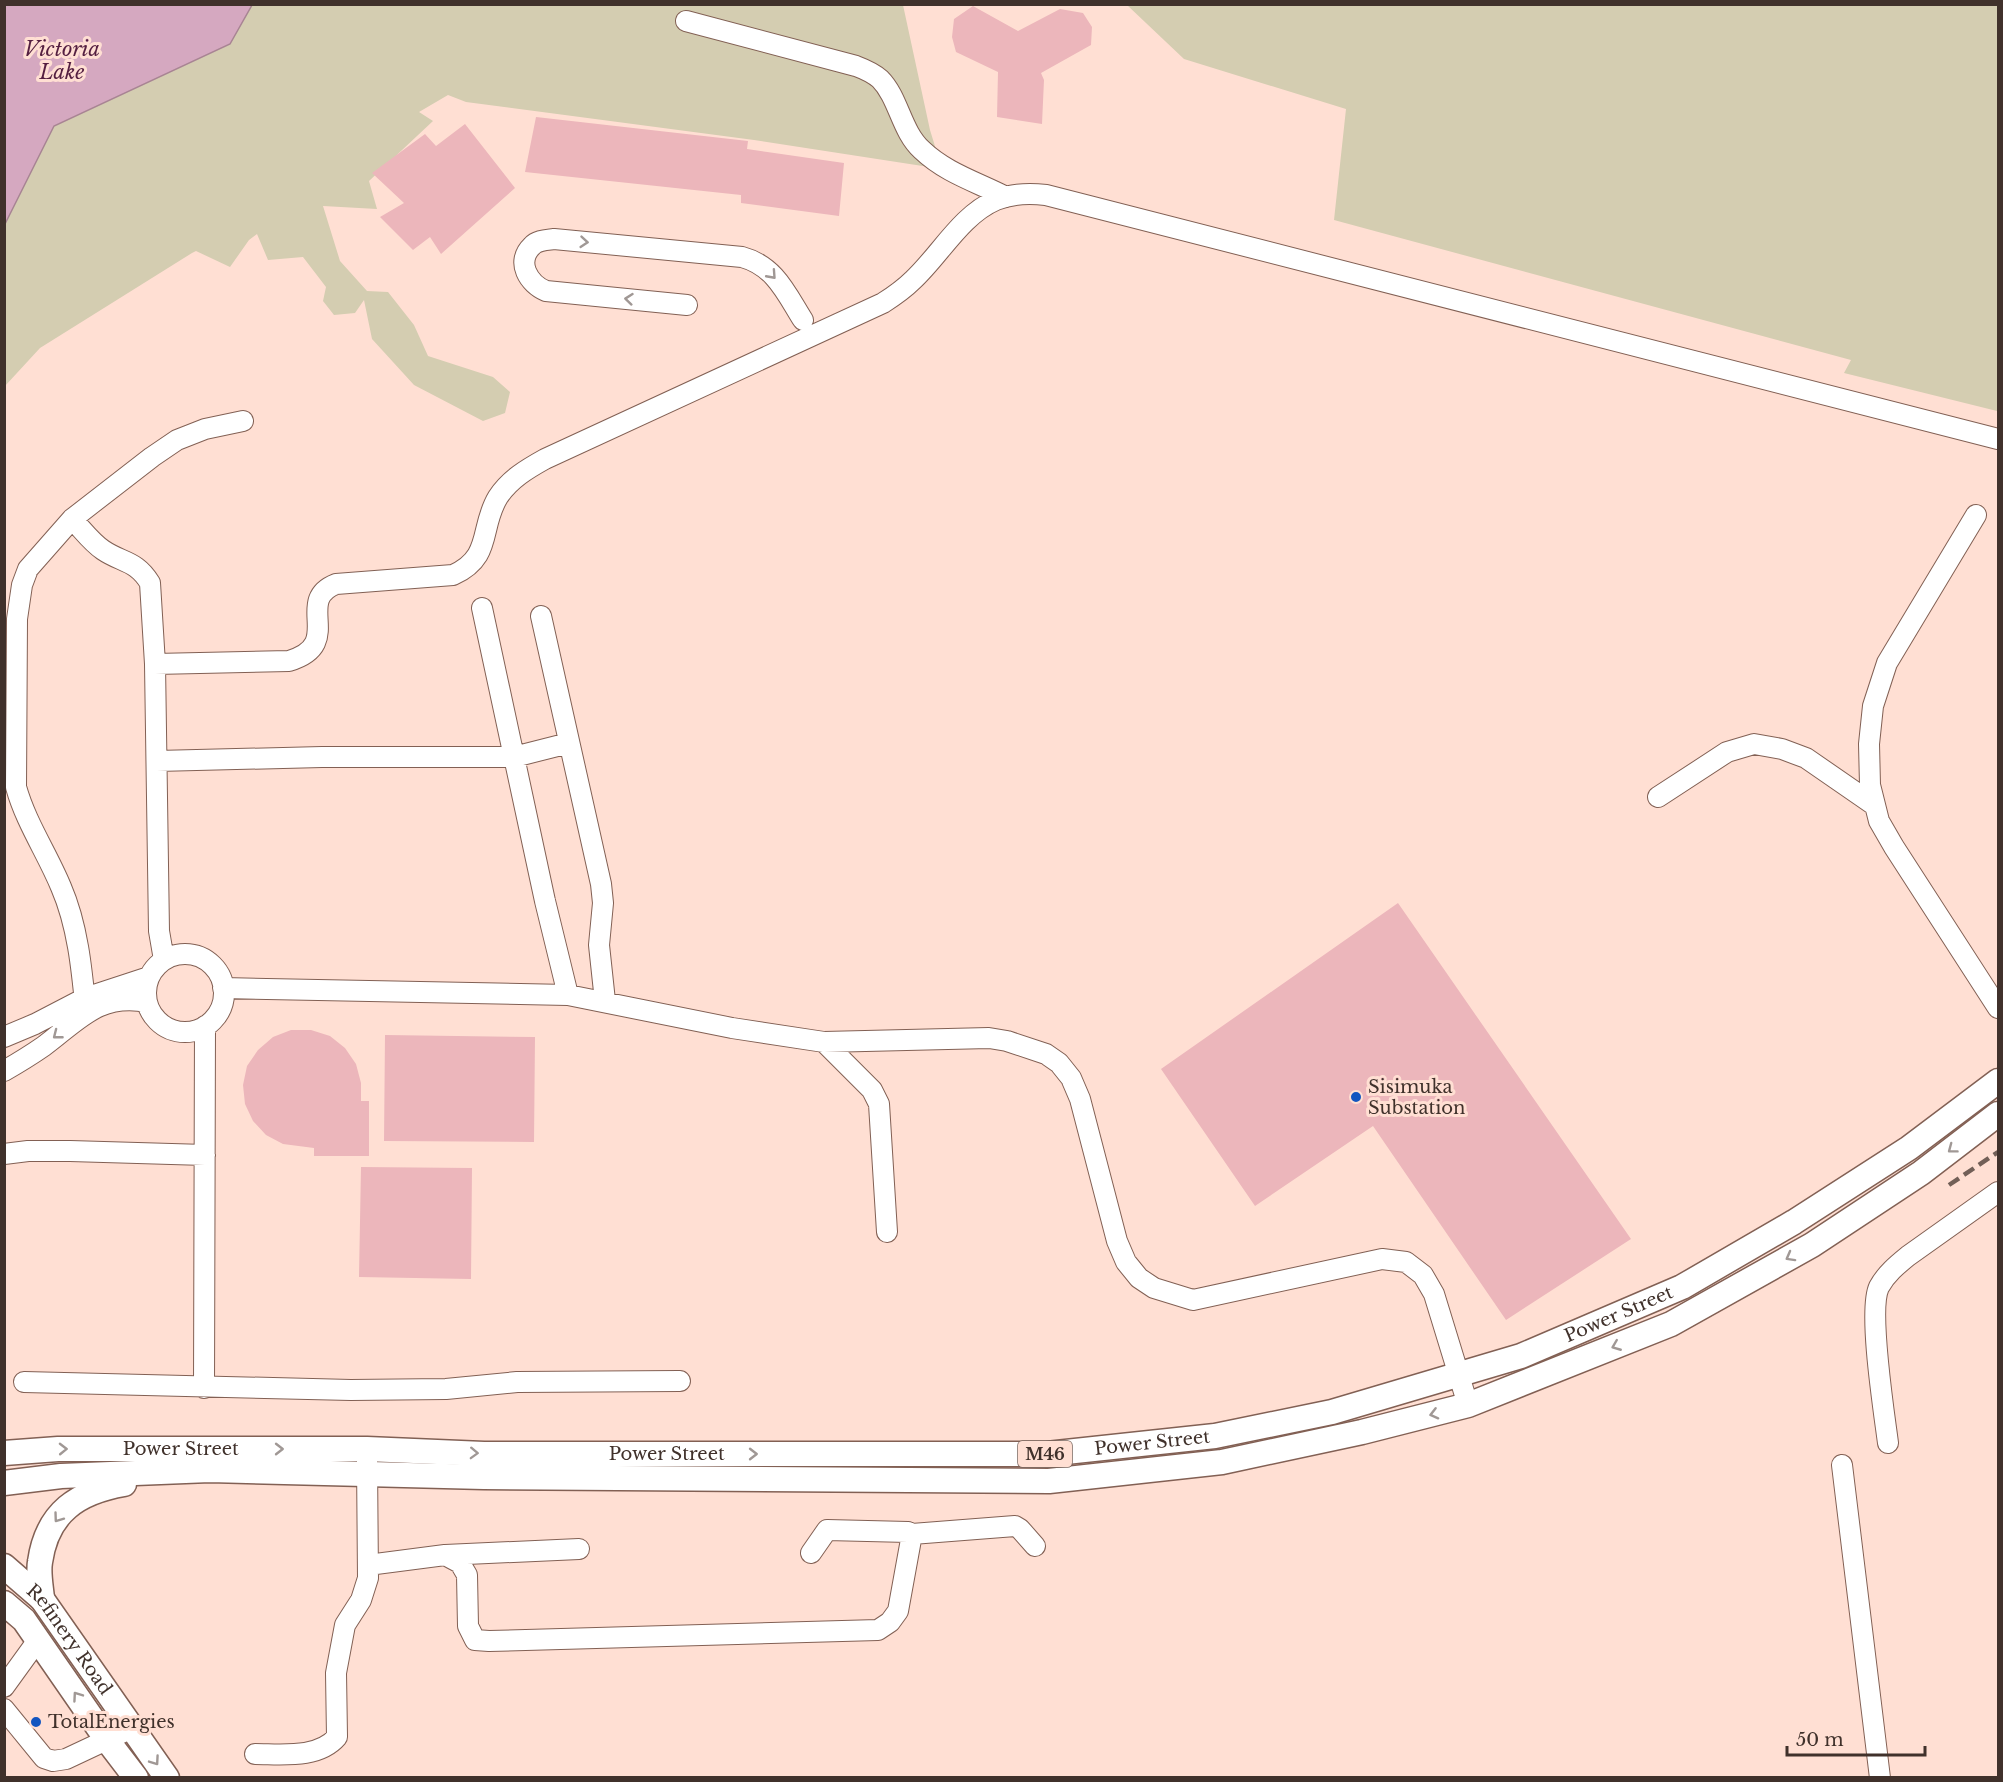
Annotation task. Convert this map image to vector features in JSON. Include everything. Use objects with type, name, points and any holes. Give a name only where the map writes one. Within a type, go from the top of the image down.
[{"type":"main road","name":"Power Street","points":[[4,1453],[58,1449],[367,1449],[484,1454],[1047,1454],[1215,1436],[1332,1412],[1521,1356],[1682,1287],[1794,1222],[1910,1148],[1998,1081]]},
{"type":"main road","name":"Power Street","points":[[4,1483],[61,1476],[210,1470],[726,1480],[1049,1481],[1222,1462],[1362,1432],[1468,1405],[1671,1324],[1812,1245],[1921,1173],[1998,1114]]},
{"type":"main road","points":[[1910,1148],[1921,1173]]},
{"type":"main road","points":[[1215,1436],[1222,1462]]},
{"type":"main road","points":[[725,1454],[726,1480]]},
{"type":"main road","points":[[42,1599],[39,1563],[49,1531],[69,1504],[99,1489],[210,1470]]},
{"type":"main road","name":"Refinery Road","points":[[4,1566],[42,1599],[167,1778]]},
{"type":"main road","name":"Refinery Road","points":[[4,1603],[24,1620],[136,1778]]},
{"type":"street","points":[[686,21],[856,66],[870,72],[885,86],[912,139],[922,150],[950,171],[1006,197]]},
{"type":"street","points":[[155,664],[289,661],[301,658],[311,652],[316,644],[320,595],[327,588],[336,584],[453,575],[466,569],[476,559],[483,544],[497,499],[520,473],[555,454],[883,303],[914,280],[979,210],[994,201],[1028,193],[1046,195],[1998,439]]},
{"type":"street","points":[[687,305],[546,291],[535,286],[528,276],[524,265],[526,255],[532,245],[554,239],[742,257],[757,261],[776,278],[803,320]]},
{"type":"street","points":[[86,1005],[75,933],[62,889],[22,810],[16,787],[18,619],[22,585],[28,569],[72,519],[152,457],[177,440],[205,429],[243,421]]},
{"type":"street","points":[[1976,515],[1887,663],[1873,706],[1868,767],[1879,821],[1998,1008]]},
{"type":"street","points":[[72,519],[104,551],[133,563],[144,572],[150,583],[155,664],[159,931],[164,960]]},
{"type":"street","points":[[482,608],[545,900],[568,995]]},
{"type":"street","points":[[541,616],[603,903],[600,945],[605,1001]]},
{"type":"street","points":[[157,761],[322,757],[514,757],[569,743]]},
{"type":"street","points":[[1658,797],[1727,752],[1754,744],[1782,748],[1806,758],[1874,805]]},
{"type":"street","points":[[189,954],[202,958],[212,965],[220,976],[223,988],[220,1010],[205,1026],[194,1030],[170,1029],[155,1018],[147,1002],[146,989],[149,977],[155,967],[176,955],[189,954]]},
{"type":"street","points":[[4,1037],[149,977]]},
{"type":"street","points":[[223,988],[568,995],[732,1028],[824,1042],[989,1038],[1007,1041],[1047,1054],[1059,1063],[1071,1078],[1080,1099],[1116,1241],[1126,1262],[1139,1278],[1154,1288],[1192,1300],[1382,1259],[1406,1262],[1423,1275],[1434,1294],[1468,1405]]},
{"type":"street","points":[[4,1071],[42,1047],[86,1005],[120,999],[147,1002]]},
{"type":"street","points":[[204,1388],[205,1026]]},
{"type":"street","points":[[824,1042],[873,1090],[879,1104],[882,1120],[887,1232]]},
{"type":"street","points":[[4,1154],[28,1151],[70,1151],[205,1155]]},
{"type":"street","points":[[1887,1443],[1874,1315],[1879,1288],[1894,1267],[1998,1192]]},
{"type":"street","points":[[24,1382],[204,1388],[446,1389],[517,1382],[680,1381]]},
{"type":"street","points":[[255,1754],[287,1755],[320,1750],[330,1745],[337,1737],[336,1673],[345,1625],[361,1600],[368,1578],[367,1449]]},
{"type":"street","points":[[1842,1465],[1880,1778]]},
{"type":"street","points":[[811,1553],[827,1530],[908,1532],[912,1534],[1015,1526],[1035,1546]]},
{"type":"street","points":[[445,1555],[460,1563],[467,1575],[468,1626],[474,1640],[878,1630],[890,1622],[898,1611],[912,1534]]},
{"type":"street","points":[[368,1565],[445,1555],[579,1548]]},
{"type":"street","points":[[4,1687],[38,1640]]},
{"type":"street","points":[[4,1709],[44,1758],[53,1761],[66,1759],[132,1728]]},
{"type":"shaded area","points":[[252,5],[903,5],[930,130],[942,169],[754,140],[466,102],[448,95],[419,112],[433,121],[369,181],[377,209],[323,206],[340,261],[367,291],[388,292],[414,325],[428,356],[493,377],[510,392],[505,413],[483,421],[414,385],[372,339],[364,300],[355,313],[334,315],[323,301],[326,287],[303,257],[268,260],[257,234],[249,240],[230,267],[196,251],[192,253],[40,348],[5,386],[4,224],[54,126],[230,44]]},
{"type":"shaded area","points":[[1127,5],[1998,5],[1997,411],[1844,373],[1851,360],[1334,220],[1346,109],[1184,59]]},
{"type":"water","name":"Victoria Lake","points":[[5,4],[252,5],[230,44],[54,126],[5,224]]},
{"type":"building","points":[[973,6],[1018,31],[1060,9],[1083,13],[1092,27],[1091,45],[1041,73],[1044,80],[1042,124],[997,117],[998,72],[956,52],[952,37],[954,19]]},
{"type":"building","points":[[536,117],[748,141],[747,149],[844,163],[839,216],[741,203],[741,195],[525,172]]},
{"type":"building","points":[[465,124],[515,188],[441,254],[430,237],[413,250],[380,217],[404,203],[372,173],[425,134],[436,146]]},
{"type":"building","name":"Sisimuka Substation","points":[[1398,903],[1631,1239],[1506,1320],[1373,1126],[1255,1206],[1161,1069]]},
{"type":"building","points":[[291,1030],[311,1030],[330,1036],[345,1048],[356,1064],[361,1083],[361,1101],[369,1101],[369,1156],[314,1156],[314,1148],[283,1144],[266,1135],[253,1121],[245,1104],[243,1085],[247,1066],[258,1050],[273,1037]]},
{"type":"building","points":[[385,1035],[535,1037],[534,1142],[384,1141]]},
{"type":"building","points":[[361,1167],[472,1168],[471,1279],[359,1277]]},
{"type":"railway","points":[[1949,1185],[1998,1152]]},
{"type":"place","name":"Sisimuka Substation","points":[[1356,1097]]},
{"type":"place","name":"TotalEnergies","points":[[36,1722]]}]
